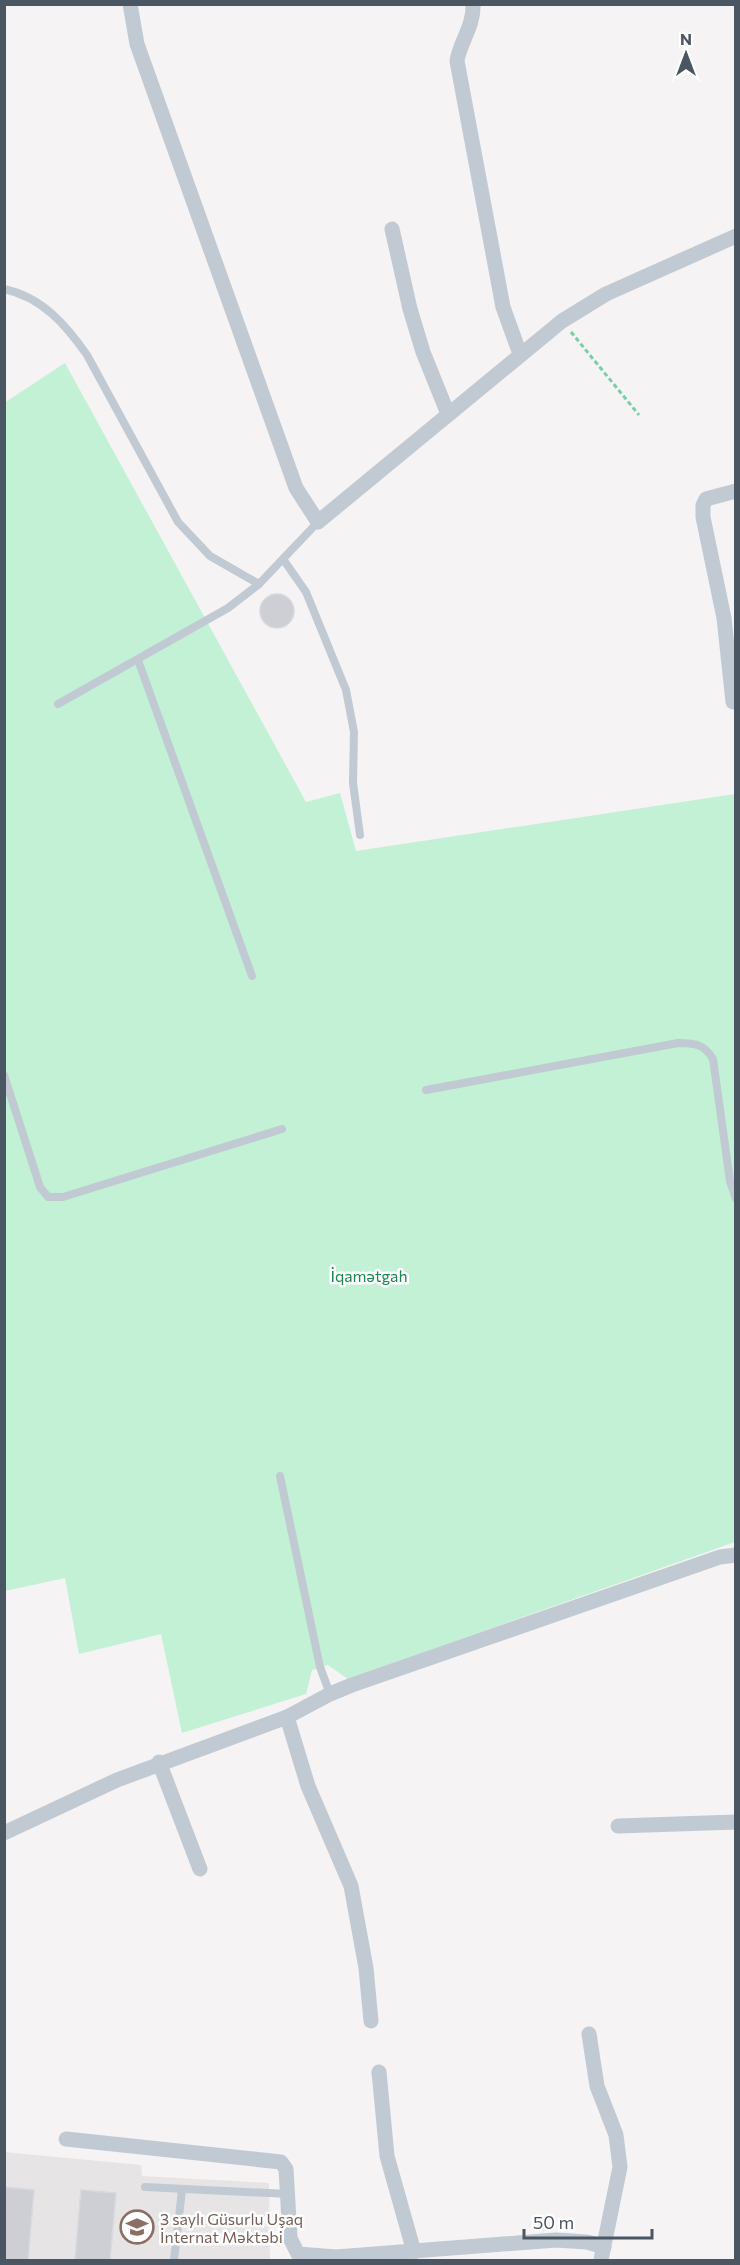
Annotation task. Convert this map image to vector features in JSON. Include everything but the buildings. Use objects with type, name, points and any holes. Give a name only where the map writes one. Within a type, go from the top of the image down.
[{"type":"street","points":[[130,4],[137,45],[296,488],[318,522],[562,321],[606,294],[735,236]]},
{"type":"street","points":[[473,4],[471,26],[459,46],[457,62],[503,307],[520,354]]},
{"type":"street","points":[[392,229],[410,309],[448,414]]},
{"type":"street","points":[[733,702],[724,618],[703,517],[703,505],[706,499],[735,491]]},
{"type":"street","points":[[4,1833],[159,1762],[287,1717],[330,1694],[720,1557],[735,1555]]},
{"type":"street","points":[[287,1717],[308,1786],[351,1886],[366,1968],[371,2020]]},
{"type":"street","points":[[159,1762],[200,1869]]},
{"type":"street","points":[[618,1826],[735,1822]]},
{"type":"street","points":[[66,2139],[281,2162],[286,2169],[290,2238],[298,2254],[336,2257],[556,2240],[587,2242],[602,2254],[620,2167],[616,2135],[597,2086],[589,2034]]},
{"type":"street","points":[[380,2072],[387,2156],[414,2252]]},
{"type":"lane","points":[[4,289],[19,292],[44,305],[70,331],[87,355],[178,522],[210,556],[259,584]]},
{"type":"lane","points":[[58,704],[209,621],[259,584],[318,522]]},
{"type":"lane","points":[[283,559],[306,592],[346,690],[354,732],[353,783],[360,835]]},
{"type":"lane","points":[[138,660],[252,975]]},
{"type":"lane","points":[[426,1090],[678,1042],[693,1042],[706,1047],[713,1059],[730,1181],[735,1199]]},
{"type":"lane","points":[[4,1075],[40,1187],[48,1197],[63,1197],[282,1129]]},
{"type":"lane","points":[[280,1476],[320,1666],[330,1694]]},
{"type":"lane","points":[[145,2187],[288,2194]]},
{"type":"lane","points":[[174,2260],[182,2190]]},
{"type":"path","points":[[562,321],[639,415]]},
{"type":"shaded area","name":"3 saylı Güsurlu Uşaq İnternat Məktəbi","points":[[4,2152],[141,2165],[142,2176],[269,2183],[270,2260],[5,2260]]},
{"type":"green space","name":"İqamətgah","points":[[65,363],[306,802],[340,793],[356,851],[735,794],[735,1542],[348,1679],[328,1665],[312,1670],[306,1694],[182,1733],[161,1634],[79,1654],[65,1578],[5,1591],[4,403]]},
{"type":"place","name":"3 saylı Güsurlu Uşaq İnternat Məktəbi","points":[[137,2227]]}]
